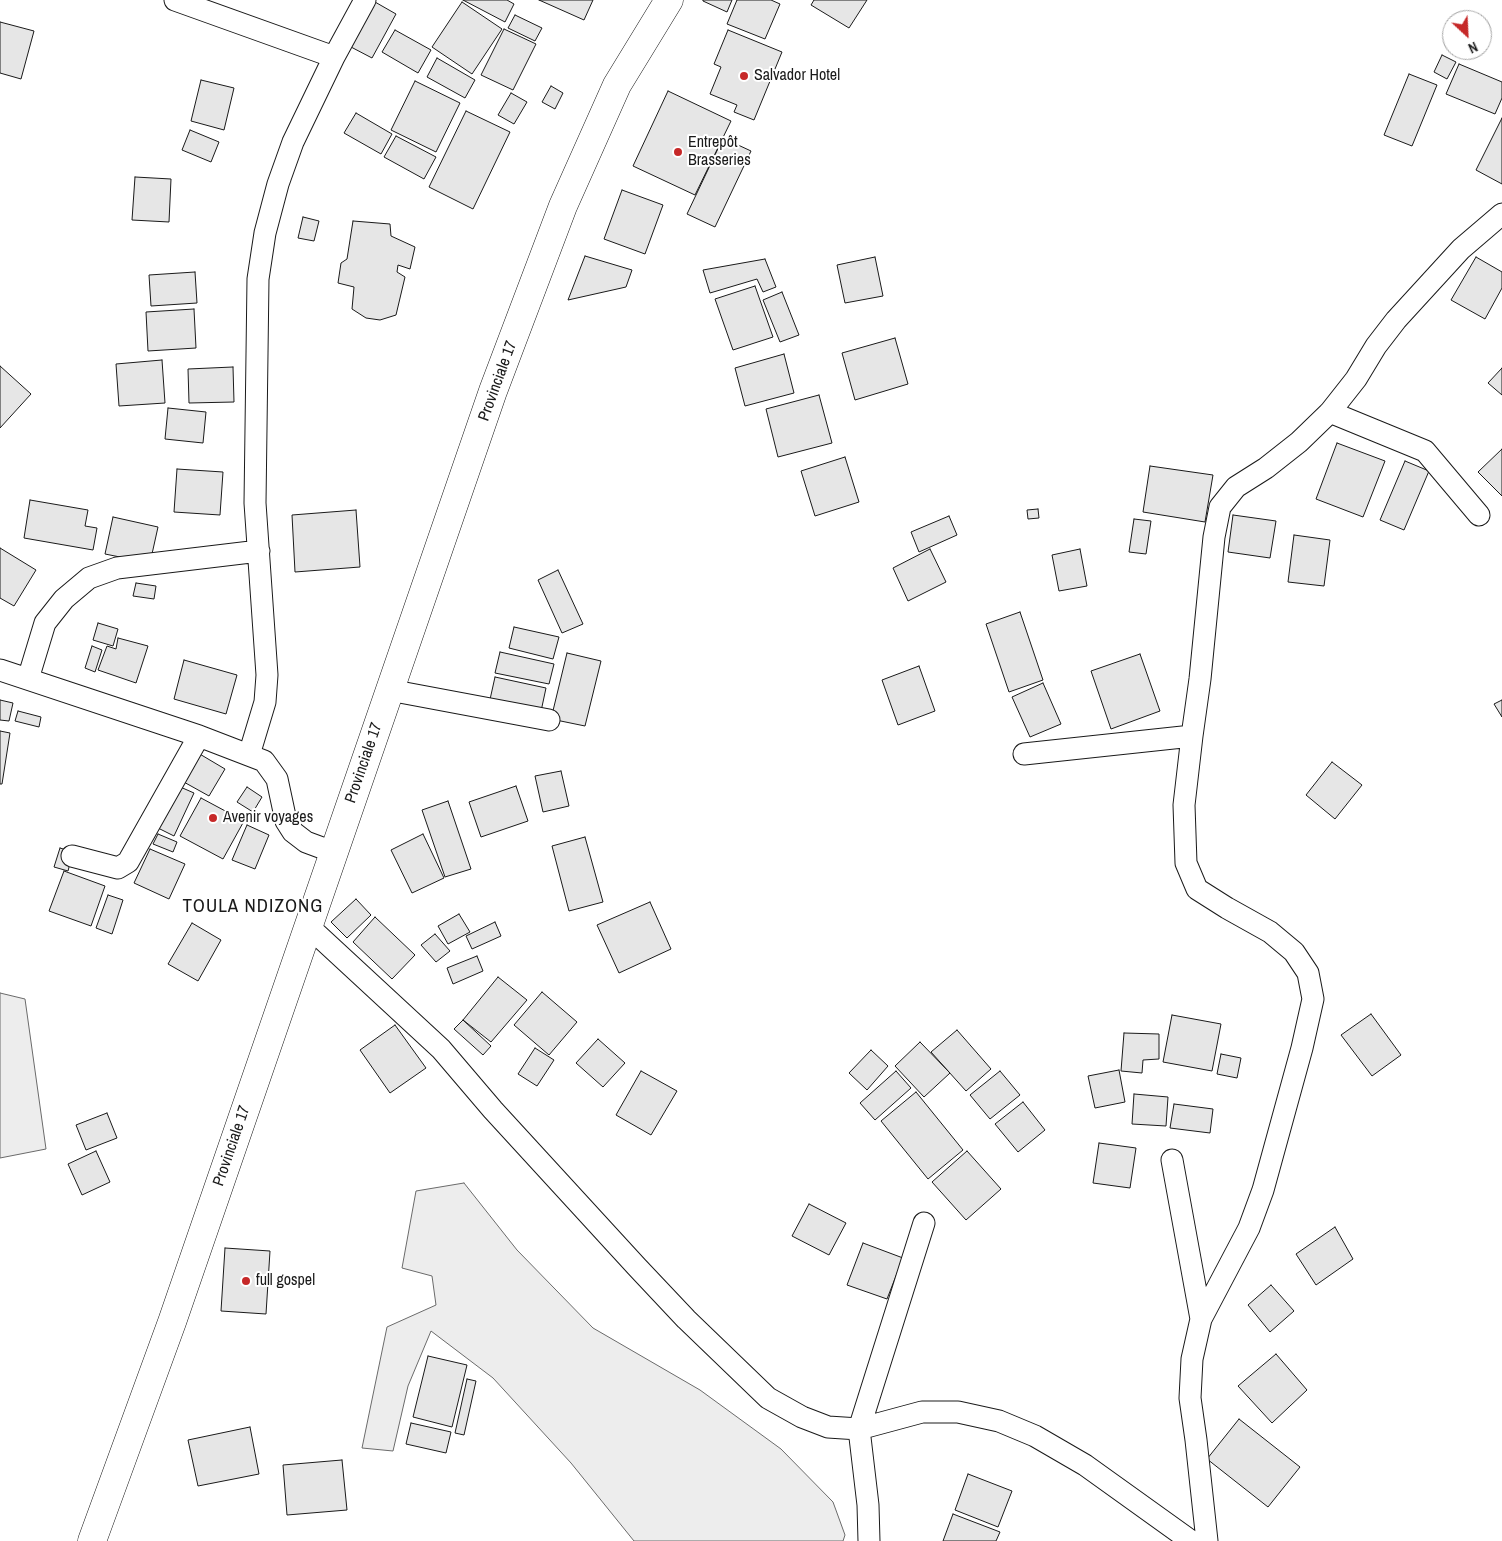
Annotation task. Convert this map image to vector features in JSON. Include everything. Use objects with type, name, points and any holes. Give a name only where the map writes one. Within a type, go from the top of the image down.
[{"type":"main road","name":"Provinciale 17","points":[[92,1541],[172,1322],[494,391],[563,206],[617,85],[668,0]]},
{"type":"street","points":[[175,0],[334,57]]},
{"type":"street","points":[[249,755],[265,702],[268,675],[255,503],[258,279],[264,233],[278,184],[293,142],[334,57],[365,0]]},
{"type":"street","points":[[1207,1541],[1190,1398],[1192,1359],[1201,1319],[1249,1228],[1263,1190],[1302,1048],[1313,999],[1308,973],[1294,952],[1270,932],[1198,889],[1186,863],[1184,805],[1200,679],[1214,537],[1220,506],[1236,487],[1266,468],[1299,442],[1330,412],[1356,379],[1376,346],[1396,320],[1461,249],[1502,214]]},
{"type":"street","points":[[1330,412],[1425,451],[1479,515]]},
{"type":"street","points":[[28,679],[45,623],[64,598],[89,578],[117,568],[259,551]]},
{"type":"street","points":[[0,670],[198,736],[264,762],[277,780],[286,821],[293,832],[306,842],[333,852]]},
{"type":"street","points":[[390,690],[550,720]]},
{"type":"street","points":[[72,856],[118,868],[128,862],[198,736]]},
{"type":"street","points":[[1024,754],[1192,736]]},
{"type":"street","points":[[308,926],[441,1049],[493,1110],[649,1280],[686,1319],[768,1398],[802,1417],[828,1427],[859,1429],[922,1412],[958,1412],[999,1421],[1035,1436],[1085,1465],[1191,1541]]},
{"type":"street","points":[[1172,1160],[1201,1319]]},
{"type":"street","points":[[869,1541],[868,1505],[859,1429],[924,1223]]},
{"type":"shaded area","points":[[0,993],[25,999],[46,1149],[0,1158]]},
{"type":"shaded area","points":[[464,1183],[517,1250],[593,1328],[700,1390],[781,1449],[833,1502],[845,1535],[843,1541],[634,1541],[571,1463],[493,1378],[431,1331],[408,1386],[393,1451],[362,1448],[387,1327],[436,1305],[432,1276],[402,1268],[416,1191]]},
{"type":"building","points":[[463,0],[507,0],[514,4],[505,22]]},
{"type":"building","points":[[539,0],[593,0],[584,20]]},
{"type":"building","points":[[703,0],[732,0],[727,12]]},
{"type":"building","points":[[737,0],[771,0],[780,4],[765,39],[727,24]]},
{"type":"building","points":[[814,0],[867,0],[849,28],[811,5]]},
{"type":"building","points":[[375,2],[396,14],[372,58],[351,47]]},
{"type":"building","points":[[462,2],[502,29],[472,74],[432,47]]},
{"type":"building","points":[[515,15],[542,28],[535,41],[508,28]]},
{"type":"building","points":[[0,22],[34,31],[21,79],[0,73]]},
{"type":"building","points":[[504,29],[536,44],[513,90],[481,75]]},
{"type":"building","points":[[395,30],[431,50],[418,73],[382,52]]},
{"type":"building","name":"Salvador Hotel","points":[[728,30],[782,52],[754,120],[734,112],[737,105],[710,94],[721,67],[714,64]]},
{"type":"building","points":[[1442,55],[1442,60],[1456,62],[1447,79],[1434,72]]},
{"type":"building","points":[[437,58],[475,80],[465,98],[427,77]]},
{"type":"building","points":[[1459,64],[1502,82],[1502,98],[1495,114],[1446,94]]},
{"type":"building","points":[[1409,74],[1437,85],[1412,146],[1384,135]]},
{"type":"building","points":[[201,80],[234,88],[224,130],[191,121]]},
{"type":"building","points":[[415,81],[460,103],[436,152],[391,130]]},
{"type":"building","points":[[551,86],[563,93],[555,109],[542,102]]},
{"type":"building","name":"Entrepôt Brasseries","points":[[668,91],[731,121],[695,195],[633,166]]},
{"type":"building","points":[[511,93],[527,102],[514,124],[498,115]]},
{"type":"building","points":[[466,111],[510,132],[473,209],[429,187]]},
{"type":"building","points":[[356,113],[392,134],[381,154],[344,133]]},
{"type":"building","points":[[1502,118],[1502,184],[1476,170]]},
{"type":"building","points":[[190,130],[219,142],[211,162],[182,150]]},
{"type":"building","points":[[396,136],[436,157],[424,179],[384,157]]},
{"type":"building","points":[[723,138],[751,151],[715,227],[687,214]]},
{"type":"building","points":[[135,177],[171,179],[169,222],[132,220]]},
{"type":"building","points":[[622,190],[663,205],[645,254],[604,239]]},
{"type":"building","points":[[303,217],[319,221],[314,241],[298,238]]},
{"type":"building","points":[[353,221],[390,224],[391,236],[415,247],[410,269],[398,265],[397,272],[405,277],[396,315],[380,320],[366,318],[352,309],[354,287],[338,283],[341,263],[347,259]]},
{"type":"building","points":[[585,256],[632,270],[626,287],[568,300]]},
{"type":"building","points":[[875,257],[883,296],[845,303],[837,265]]},
{"type":"building","points":[[1476,257],[1502,272],[1502,288],[1485,319],[1451,300]]},
{"type":"building","points":[[765,259],[776,287],[763,292],[757,279],[710,293],[703,270]]},
{"type":"building","points":[[195,272],[197,303],[151,306],[149,275]]},
{"type":"building","points":[[755,286],[773,337],[733,350],[715,299]]},
{"type":"building","points":[[782,292],[799,335],[780,342],[763,300]]},
{"type":"building","points":[[194,309],[196,348],[148,351],[146,312]]},
{"type":"building","points":[[895,338],[908,384],[855,400],[842,353]]},
{"type":"building","points":[[784,354],[794,393],[745,406],[735,368]]},
{"type":"building","points":[[162,360],[165,403],[119,406],[116,364]]},
{"type":"building","points":[[0,366],[31,394],[0,428]]},
{"type":"building","points":[[233,367],[234,402],[189,403],[188,369]]},
{"type":"building","points":[[1502,368],[1502,395],[1488,383]]},
{"type":"building","points":[[819,395],[832,443],[778,457],[766,409]]},
{"type":"building","points":[[168,408],[206,412],[203,443],[165,439]]},
{"type":"building","points":[[1337,443],[1385,461],[1363,517],[1316,499]]},
{"type":"building","points":[[1502,449],[1502,496],[1478,472]]},
{"type":"building","points":[[845,457],[859,502],[815,516],[801,471]]},
{"type":"building","points":[[1405,461],[1429,471],[1404,530],[1380,520]]},
{"type":"building","points":[[1150,466],[1213,475],[1205,522],[1143,512]]},
{"type":"building","points":[[177,469],[223,472],[220,515],[174,512]]},
{"type":"building","points":[[30,500],[88,510],[85,526],[97,528],[93,550],[24,538]]},
{"type":"building","points":[[1038,509],[1039,518],[1028,519],[1027,510]]},
{"type":"building","points":[[356,510],[360,567],[295,572],[292,515]]},
{"type":"building","points":[[1233,515],[1276,521],[1270,558],[1228,552]]},
{"type":"building","points":[[949,516],[957,535],[919,552],[911,532]]},
{"type":"building","points":[[113,517],[158,527],[150,563],[105,554]]},
{"type":"building","points":[[1134,519],[1151,521],[1146,554],[1129,552]]},
{"type":"building","points":[[1294,535],[1330,540],[1324,586],[1288,582]]},
{"type":"building","points":[[0,548],[36,570],[14,606],[0,598]]},
{"type":"building","points":[[930,549],[946,582],[908,601],[893,568]]},
{"type":"building","points":[[1080,549],[1087,586],[1059,591],[1052,555]]},
{"type":"building","points":[[558,570],[583,624],[562,633],[538,580]]},
{"type":"building","points":[[136,583],[156,586],[154,599],[133,596]]},
{"type":"building","points":[[1020,612],[1043,680],[1009,692],[986,624]]},
{"type":"building","points":[[98,623],[118,629],[113,646],[93,640]]},
{"type":"building","points":[[514,627],[559,637],[553,659],[509,648]]},
{"type":"building","points":[[118,638],[148,646],[136,683],[98,670],[107,646],[116,649]]},
{"type":"building","points":[[92,646],[102,650],[95,672],[85,668]]},
{"type":"building","points":[[500,652],[554,664],[549,684],[495,673]]},
{"type":"building","points":[[567,653],[601,661],[585,726],[551,719]]},
{"type":"building","points":[[1140,654],[1160,711],[1111,729],[1091,671]]},
{"type":"building","points":[[184,660],[237,675],[226,714],[174,699]]},
{"type":"building","points":[[919,666],[935,711],[898,725],[882,680]]},
{"type":"building","points":[[495,677],[546,688],[540,716],[489,704]]},
{"type":"building","points":[[1043,683],[1061,724],[1030,737],[1012,697]]},
{"type":"building","points":[[0,700],[13,703],[9,721],[0,720]]},
{"type":"building","points":[[1502,700],[1502,717],[1494,704]]},
{"type":"building","points":[[18,711],[41,717],[39,727],[15,721]]},
{"type":"building","points":[[0,731],[10,733],[2,784],[0,784]]},
{"type":"building","points":[[198,753],[225,769],[209,796],[182,781]]},
{"type":"building","points":[[1332,762],[1362,785],[1335,819],[1306,795]]},
{"type":"building","points":[[561,771],[569,806],[543,812],[535,776]]},
{"type":"building","points":[[178,786],[194,793],[174,836],[158,828]]},
{"type":"building","points":[[516,786],[528,821],[481,837],[469,802]]},
{"type":"building","points":[[247,787],[262,797],[253,812],[237,802]]},
{"type":"building","points":[[201,798],[244,821],[223,859],[180,836]]},
{"type":"building","points":[[448,801],[471,869],[445,877],[422,810]]},
{"type":"building","points":[[247,825],[269,835],[255,869],[232,860]]},
{"type":"building","points":[[158,834],[177,842],[173,852],[153,844]]},
{"type":"building","points":[[423,834],[444,878],[412,893],[391,850]]},
{"type":"building","points":[[585,837],[603,902],[569,911],[552,846]]},
{"type":"building","points":[[60,848],[73,852],[68,871],[54,867]]},
{"type":"building","points":[[150,849],[185,864],[169,899],[134,883]]},
{"type":"building","points":[[64,871],[105,886],[91,926],[49,911]]},
{"type":"building","points":[[108,895],[123,900],[112,934],[96,928]]},
{"type":"building","points":[[356,899],[371,915],[347,938],[331,922]]},
{"type":"building","points":[[650,902],[671,949],[619,973],[597,925]]},
{"type":"building","points":[[459,914],[470,932],[448,944],[438,926]]},
{"type":"building","points":[[375,917],[415,955],[392,979],[353,942]]},
{"type":"building","points":[[495,922],[501,936],[472,949],[466,936]]},
{"type":"building","points":[[192,923],[221,940],[198,981],[168,964]]},
{"type":"building","points":[[435,934],[450,951],[436,962],[421,945]]},
{"type":"building","points":[[477,956],[483,971],[453,984],[447,968]]},
{"type":"building","points":[[498,977],[527,1000],[491,1042],[463,1020]]},
{"type":"building","points":[[542,992],[577,1022],[549,1055],[514,1025]]},
{"type":"building","points":[[1371,1014],[1401,1055],[1372,1076],[1341,1035]]},
{"type":"building","points":[[1172,1015],[1221,1024],[1212,1071],[1163,1062]]},
{"type":"building","points":[[463,1020],[491,1046],[483,1055],[454,1029]]},
{"type":"building","points":[[395,1025],[426,1068],[390,1093],[360,1050]]},
{"type":"building","points":[[957,1030],[991,1069],[966,1091],[931,1052]]},
{"type":"building","points":[[1124,1033],[1159,1034],[1159,1059],[1143,1060],[1142,1073],[1121,1071]]},
{"type":"building","points":[[598,1039],[625,1063],[603,1087],[576,1063]]},
{"type":"building","points":[[920,1042],[950,1073],[924,1097],[895,1066]]},
{"type":"building","points":[[535,1048],[554,1060],[537,1086],[518,1074]]},
{"type":"building","points":[[871,1050],[888,1066],[867,1090],[849,1073]]},
{"type":"building","points":[[1221,1054],[1241,1058],[1237,1078],[1217,1074]]},
{"type":"building","points":[[1119,1070],[1125,1102],[1095,1108],[1088,1076]]},
{"type":"building","points":[[641,1071],[677,1091],[651,1135],[616,1115]]},
{"type":"building","points":[[896,1071],[911,1088],[875,1120],[860,1103]]},
{"type":"building","points":[[1000,1071],[1020,1095],[990,1119],[970,1095]]},
{"type":"building","points":[[916,1092],[963,1150],[928,1179],[881,1121]]},
{"type":"building","points":[[1134,1094],[1168,1097],[1166,1126],[1132,1124]]},
{"type":"building","points":[[1023,1102],[1045,1130],[1018,1152],[995,1124]]},
{"type":"building","points":[[1174,1104],[1213,1109],[1210,1133],[1170,1128]]},
{"type":"building","points":[[107,1113],[117,1138],[86,1150],[76,1125]]},
{"type":"building","points":[[1099,1143],[1136,1148],[1130,1188],[1093,1183]]},
{"type":"building","points":[[96,1151],[110,1182],[82,1195],[68,1164]]},
{"type":"building","points":[[967,1151],[1001,1189],[966,1220],[932,1182]]},
{"type":"building","points":[[809,1204],[846,1223],[829,1255],[792,1236]]},
{"type":"building","points":[[1335,1227],[1353,1259],[1316,1285],[1296,1254]]},
{"type":"building","points":[[863,1243],[903,1258],[887,1299],[847,1285]]},
{"type":"building","name":"full gospel","points":[[225,1248],[270,1251],[266,1314],[221,1311]]},
{"type":"building","points":[[1271,1285],[1294,1311],[1270,1332],[1248,1305]]},
{"type":"building","points":[[1276,1354],[1307,1390],[1272,1423],[1238,1386]]},
{"type":"building","points":[[428,1356],[467,1365],[452,1427],[413,1417]]},
{"type":"building","points":[[467,1379],[476,1381],[464,1435],[455,1433]]},
{"type":"building","points":[[1239,1419],[1300,1467],[1268,1507],[1207,1459]]},
{"type":"building","points":[[411,1423],[451,1432],[446,1453],[406,1444]]},
{"type":"building","points":[[250,1427],[259,1474],[198,1486],[188,1440]]},
{"type":"building","points":[[342,1460],[347,1510],[287,1515],[283,1465]]},
{"type":"building","points":[[968,1474],[1012,1491],[998,1527],[955,1510]]},
{"type":"building","points":[[953,1514],[1000,1532],[996,1541],[943,1541]]},
{"type":"place","name":"Salvador Hotel","points":[[744,76]]},
{"type":"place","name":"Entrepôt Brasseries","points":[[678,152]]},
{"type":"place","name":"Avenir voyages","points":[[213,818]]},
{"type":"place","name":"full gospel","points":[[246,1281]]},
{"type":"district","name":"TOULA NDIZONG","points":[[253,907]]}]
